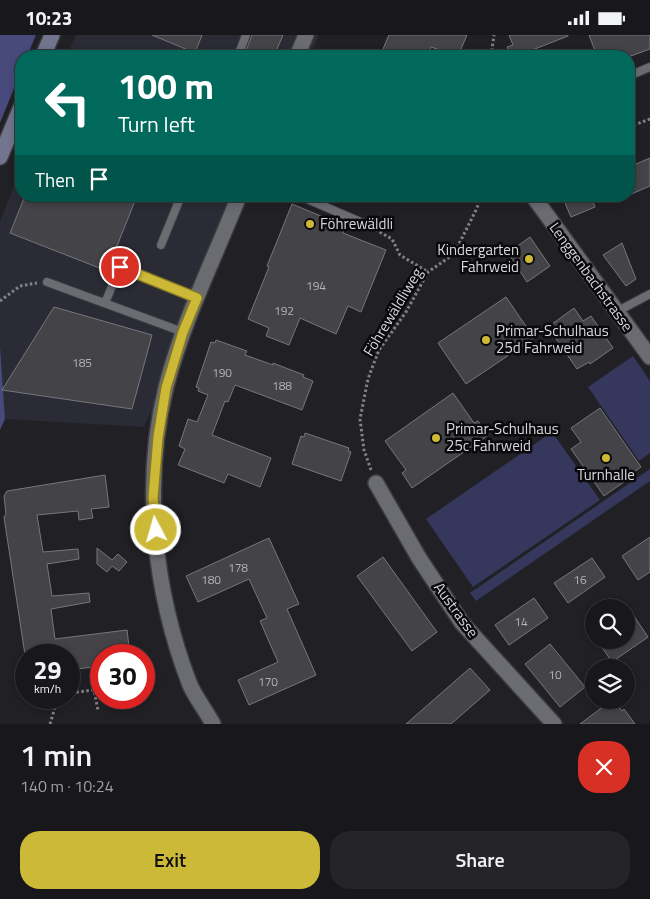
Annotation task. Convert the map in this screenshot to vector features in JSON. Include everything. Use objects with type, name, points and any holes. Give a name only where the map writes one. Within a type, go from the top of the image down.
[{"type":"main road","points":[[46,50],[52,35]]},
{"type":"main road","points":[[0,157],[15,121]]},
{"type":"street","points":[[300,50],[306,35]]},
{"type":"street","points":[[213,724],[191,686],[170,624],[159,562],[153,498],[158,437],[166,388],[183,332],[237,202]]},
{"type":"street","name":"Lenggenbachstrasse","points":[[537,202],[650,357]]},
{"type":"street","name":"Austrasse","points":[[376,483],[419,558],[462,623],[554,724]]},
{"type":"lane","points":[[240,50],[246,35]]},
{"type":"lane","points":[[635,73],[650,67]]},
{"type":"lane","points":[[161,245],[179,202]]},
{"type":"lane","points":[[314,202],[363,223]]},
{"type":"lane","points":[[106,303],[120,267],[197,298]]},
{"type":"lane","points":[[47,282],[183,332]]},
{"type":"lane","points":[[616,312],[650,294]]},
{"type":"path","points":[[492,50],[494,35]]},
{"type":"path","points":[[635,125],[650,119]]},
{"type":"path","name":"Föhrewäldliweg","points":[[376,483],[364,450],[360,419],[364,395],[379,350],[406,312],[428,272],[454,255],[479,202]]},
{"type":"path","points":[[363,223],[392,239],[400,255],[428,272]]},
{"type":"path","points":[[0,301],[20,286],[47,282]]},
{"type":"path","points":[[80,692],[94,690],[98,710]]},
{"type":"path","points":[[50,724],[54,709]]},
{"type":"shaded area","points":[[0,35],[36,35],[30,50],[15,50],[15,86],[0,123]]},
{"type":"shaded area","points":[[76,35],[319,35],[313,50],[70,50]]},
{"type":"shaded area","points":[[15,184],[15,202],[244,202],[144,427],[5,419],[0,345],[0,221]]},
{"type":"shaded area","points":[[0,345],[5,419],[0,430]]},
{"type":"shaded area","points":[[633,356],[650,381],[650,453],[639,461],[588,387]]},
{"type":"shaded area","points":[[552,432],[600,500],[473,587],[426,519]]},
{"type":"shaded area","points":[[650,469],[650,481],[476,601],[470,593]]},
{"type":"building","points":[[152,35],[202,35],[196,50],[188,50]]},
{"type":"building","points":[[252,35],[283,35],[277,50],[246,50]]},
{"type":"building","points":[[389,35],[467,35],[461,50],[440,50],[431,47],[430,50],[383,50]]},
{"type":"building","points":[[509,35],[568,35],[532,50],[508,50],[507,47],[513,45]]},
{"type":"building","points":[[589,35],[650,35],[650,49],[635,55],[635,50],[595,50]]},
{"type":"building","points":[[650,158],[650,186],[635,192],[635,164]]},
{"type":"building","points":[[23,202],[135,202],[107,271],[10,233]]},
{"type":"building","points":[[565,202],[593,202],[595,207],[571,217]]},
{"type":"building","points":[[292,204],[345,226],[343,233],[386,250],[361,312],[348,306],[336,334],[300,318],[289,345],[266,336],[269,328],[248,319]]},
{"type":"building","name":"Kindergarten Fahrweid","points":[[530,237],[550,266],[527,282],[508,253]]},
{"type":"building","points":[[622,243],[636,279],[626,286],[603,255]]},
{"type":"building","name":"Primar-Schulhaus 25d Fahrweid","points":[[506,297],[534,338],[466,384],[438,343]]},
{"type":"building","points":[[54,307],[152,335],[132,409],[2,390]]},
{"type":"building","points":[[574,308],[583,321],[591,316],[613,348],[590,364],[589,362],[577,369],[548,327]]},
{"type":"building","points":[[216,340],[247,351],[245,355],[273,365],[273,363],[304,375],[303,377],[313,381],[302,410],[235,385],[228,402],[225,401],[212,435],[271,458],[260,487],[228,474],[224,483],[178,465],[185,449],[179,446],[188,419],[197,422],[208,395],[198,391],[199,388],[196,387],[211,342],[215,343]]},
{"type":"building","name":"Primar-Schulhaus 25c Fahrweid","points":[[453,393],[474,423],[478,421],[487,436],[412,488],[402,473],[406,470],[385,441]]},
{"type":"building","name":"Turnhalle","points":[[600,408],[641,467],[604,496],[571,449],[581,442],[571,428]]},
{"type":"building","points":[[305,433],[349,448],[348,451],[351,452],[341,481],[292,464],[301,436],[304,437]]},
{"type":"building","points":[[105,475],[109,507],[91,509],[93,518],[79,520],[78,511],[37,515],[43,552],[78,549],[79,559],[47,564],[52,596],[89,593],[90,602],[51,609],[55,639],[127,630],[129,644],[90,644],[90,667],[80,669],[80,644],[23,644],[4,517],[6,514],[4,496],[7,491]]},
{"type":"building","points":[[650,537],[650,572],[638,580],[622,556]]},
{"type":"building","points":[[269,538],[299,604],[287,609],[316,675],[249,705],[238,680],[278,662],[260,621],[267,618],[249,579],[198,602],[186,576]]},
{"type":"building","points":[[97,548],[112,560],[118,554],[127,562],[119,571],[112,566],[107,572],[97,564]]},
{"type":"building","points":[[383,557],[437,632],[412,651],[357,576]]},
{"type":"building","points":[[592,558],[605,577],[568,603],[554,583]]},
{"type":"building","points":[[534,598],[548,618],[509,645],[495,625]]},
{"type":"building","points":[[635,618],[648,637],[635,646]]},
{"type":"building","points":[[550,644],[585,687],[560,707],[525,664]]},
{"type":"building","points":[[603,649],[631,649],[616,659],[610,659]]},
{"type":"building","points":[[470,668],[490,690],[451,724],[406,724]]},
{"type":"building","points":[[600,709],[621,709],[622,711],[624,709],[635,724],[580,724]]},
{"type":"place","name":"Föhrewäldli","points":[[310,224]]},
{"type":"place","name":"Kindergarten Fahrweid","points":[[529,259]]},
{"type":"place","name":"Primar-Schulhaus 25d Fahrweid","points":[[486,340]]},
{"type":"place","name":"Primar-Schulhaus 25c Fahrweid","points":[[436,438]]},
{"type":"place","name":"Turnhalle","points":[[606,458]]},
{"type":"route","points":[[120,267],[197,298],[183,332],[166,388],[158,437],[153,498],[156,530]]}]
